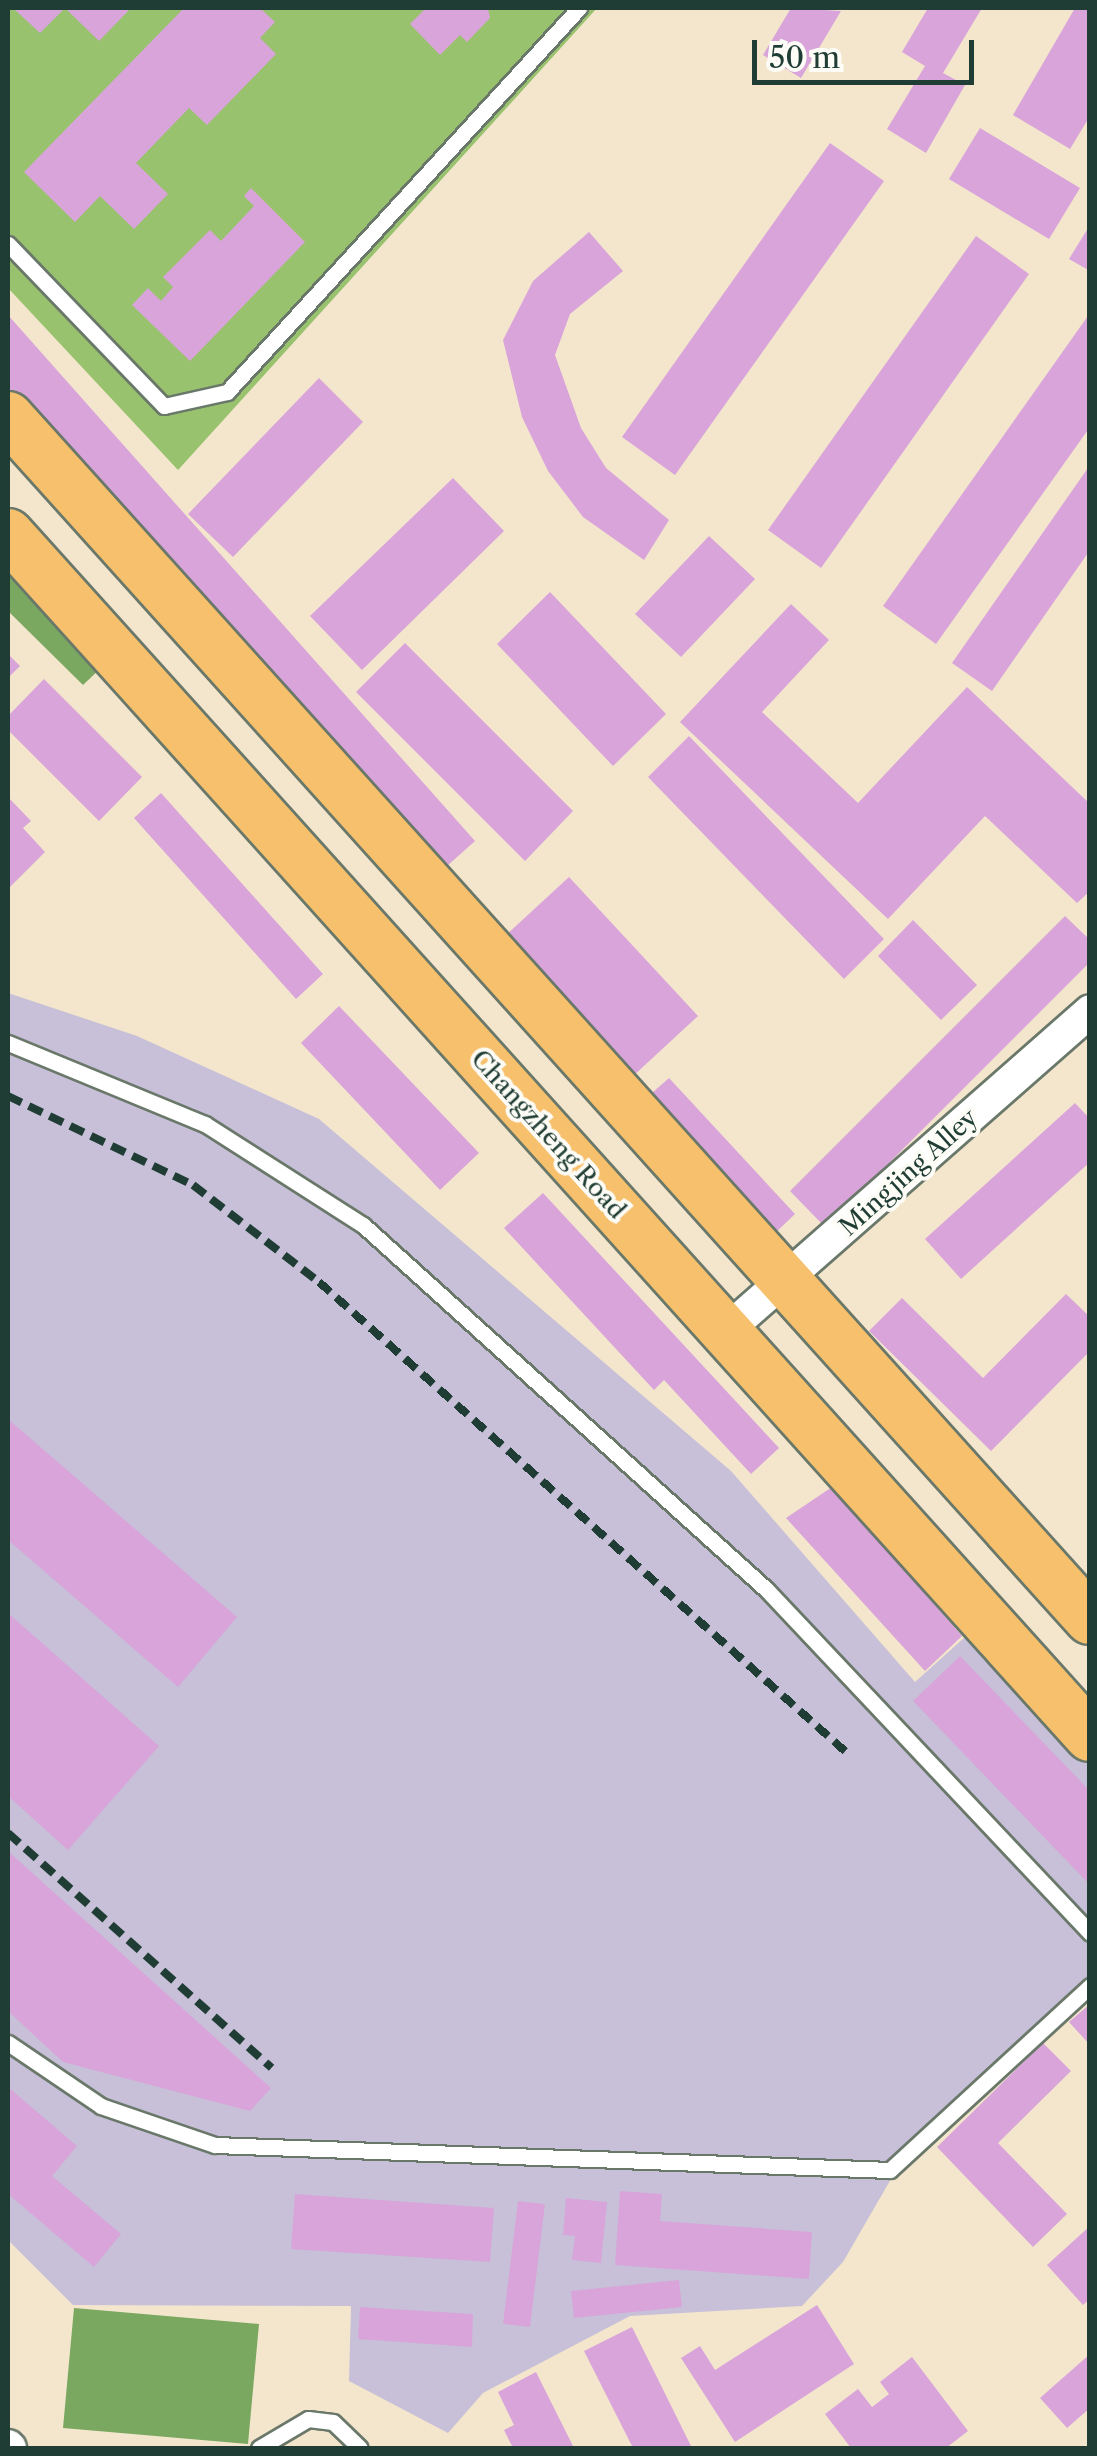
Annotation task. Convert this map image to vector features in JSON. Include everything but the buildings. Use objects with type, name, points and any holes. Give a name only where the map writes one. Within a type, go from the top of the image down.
[{"type":"main road","points":[[8,418],[1090,1619]]},
{"type":"main road","name":"Changzheng Road","points":[[8,534],[1090,1736]]},
{"type":"street","name":"Mingjing Alley","points":[[725,1332],[787,1283],[1090,1011]]},
{"type":"lane","points":[[8,244],[164,406],[227,392],[579,8]]},
{"type":"lane","points":[[8,1043],[204,1124],[363,1224],[766,1590],[1090,1933]]},
{"type":"lane","points":[[8,2043],[100,2106],[215,2144],[890,2170],[1090,1986]]},
{"type":"lane","points":[[259,2448],[308,2419],[333,2422],[360,2448]]},
{"type":"shaded area","points":[[8,993],[137,1036],[319,1119],[731,1471],[915,1682],[984,1620],[1089,1736],[1089,1997],[891,2179],[843,2262],[802,2306],[630,2316],[483,2393],[448,2433],[349,2381],[351,2306],[73,2305],[8,2240]]},
{"type":"green space","points":[[8,8],[597,8],[178,470],[8,288]]},
{"type":"green space","points":[[8,559],[104,665],[83,685],[8,611]]},
{"type":"green space","points":[[74,2308],[259,2324],[248,2444],[63,2428]]},
{"type":"railway","points":[[8,1096],[193,1185],[319,1282],[847,1753]]},
{"type":"railway","points":[[8,1833],[272,2068]]}]
